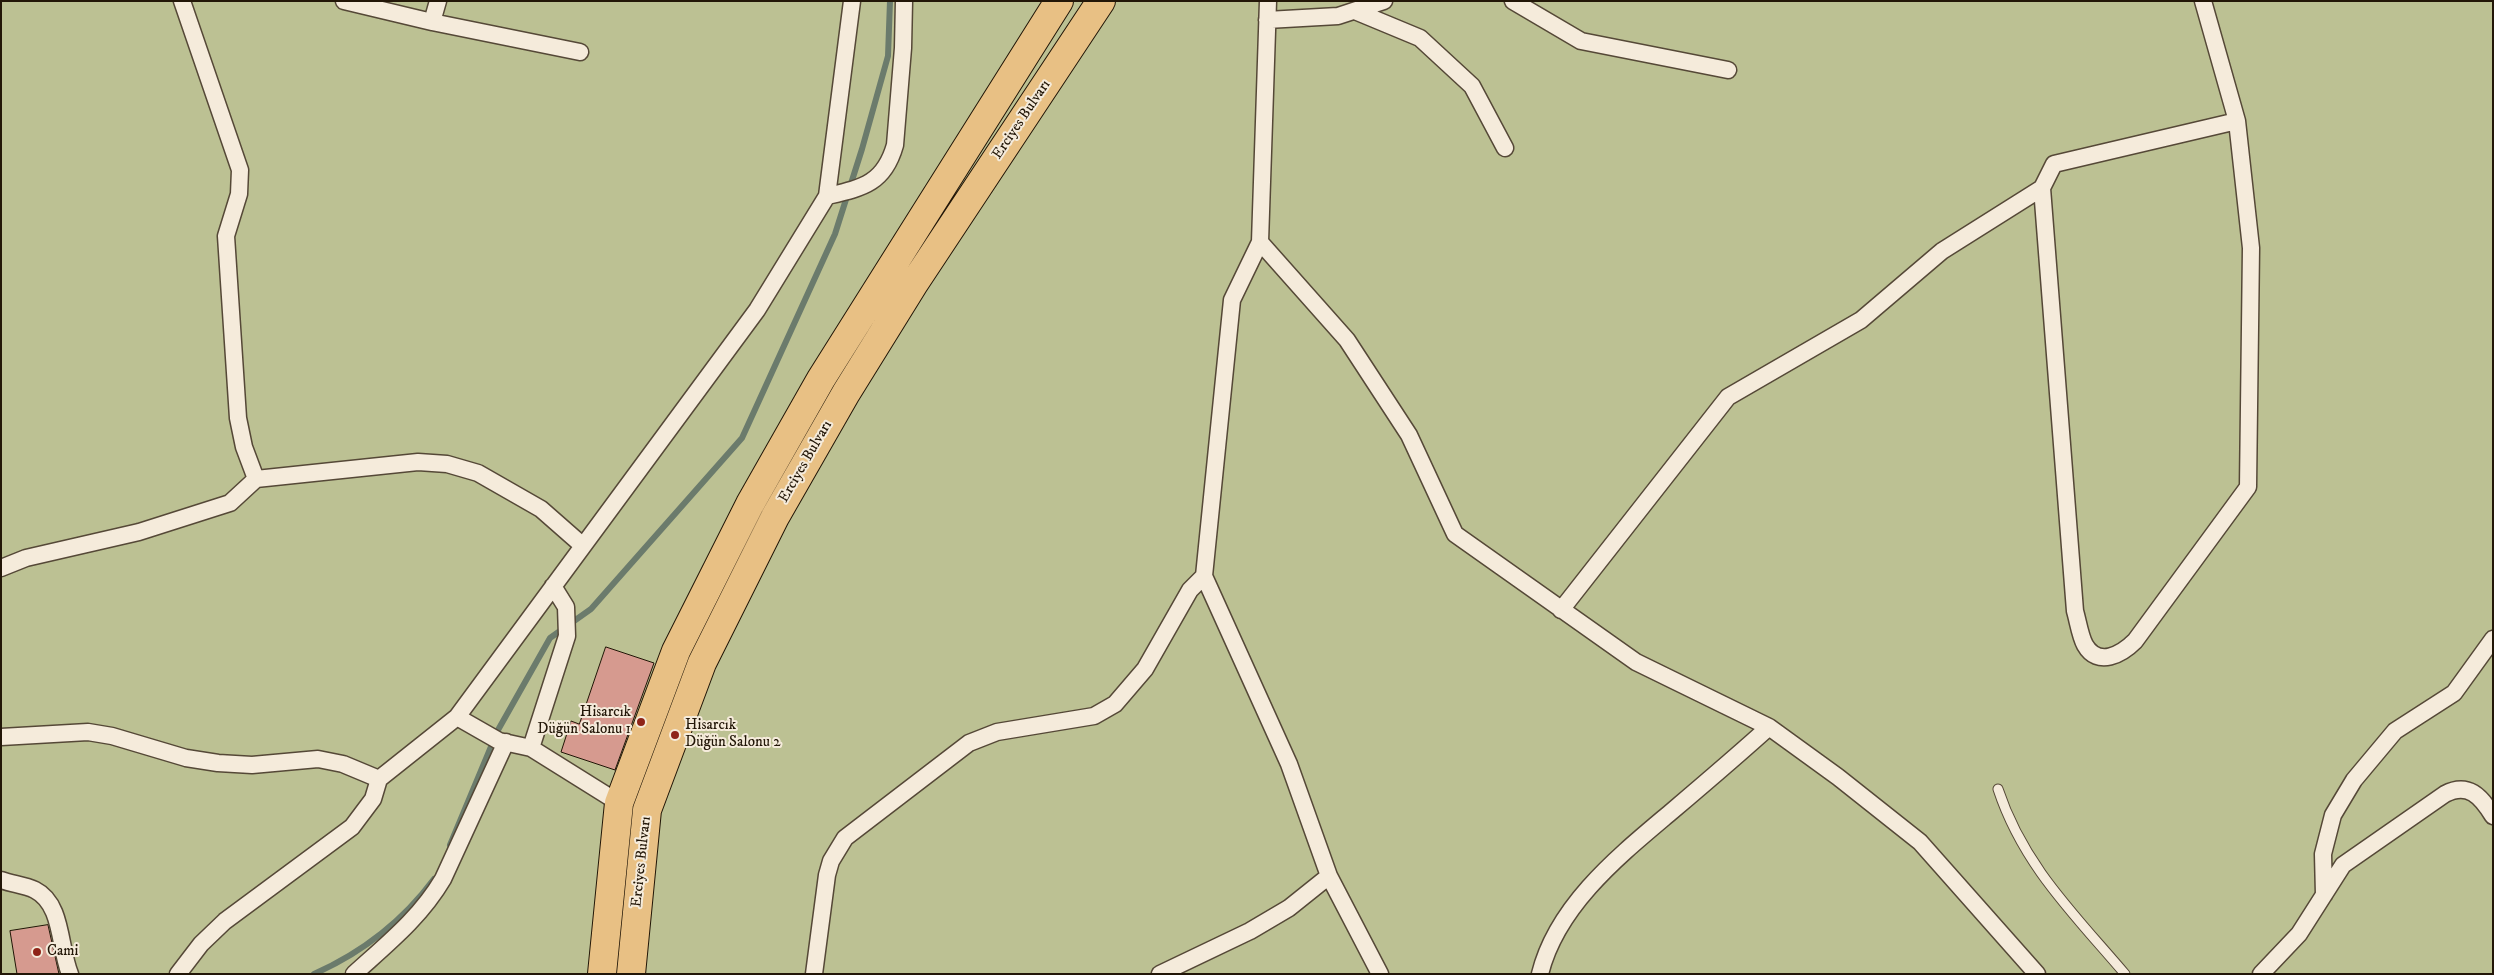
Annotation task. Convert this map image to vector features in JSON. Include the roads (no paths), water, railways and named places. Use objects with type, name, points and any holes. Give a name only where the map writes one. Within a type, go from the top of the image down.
[{"type":"highway","name":"Erciyes Bulvarı","points":[[602,974],[619,804],[676,651],[750,504],[821,379],[1059,1]]},
{"type":"highway","name":"Erciyes Bulvarı","points":[[631,974],[648,810],[702,663],[775,517],[846,393],[913,285],[1101,1]]},
{"type":"street","points":[[182,1],[240,170],[239,194],[228,226],[226,246],[238,418],[244,446],[256,479]]},
{"type":"street","points":[[344,1],[432,22],[580,52]]},
{"type":"street","points":[[432,22],[438,1]]},
{"type":"street","points":[[178,974],[202,944],[224,921],[352,827],[373,800],[380,779],[457,718],[582,545],[757,310],[832,194],[852,1]]},
{"type":"street","points":[[832,194],[858,189],[871,183],[883,172],[891,160],[895,146],[903,48],[904,1]]},
{"type":"street","points":[[1268,1],[1260,242],[1232,300],[1204,576],[1289,764],[1329,876],[1380,974]]},
{"type":"street","points":[[1266,20],[1338,16],[1384,1]]},
{"type":"street","points":[[1513,1],[1581,41],[1728,70]]},
{"type":"street","points":[[2203,1],[2237,121],[2251,248],[2248,487],[2135,641],[2123,653],[2106,658],[2092,654],[2085,645],[2075,611],[2042,188],[2054,164],[2237,121]]},
{"type":"street","points":[[1355,11],[1420,38],[1427,44],[1472,86],[1505,148]]},
{"type":"street","points":[[1561,610],[1728,397],[1861,320],[1942,251],[2042,188]]},
{"type":"street","points":[[1260,242],[1346,340],[1409,435],[1455,534],[1636,662],[1769,728],[1838,777],[1920,842],[2037,974]]},
{"type":"street","points":[[1,568],[26,558],[139,532],[230,503],[256,479],[418,462],[447,464],[478,472],[541,509],[582,545]]},
{"type":"street","points":[[814,974],[827,875],[831,861],[845,838],[969,743],[997,732],[1094,716],[1115,704],[1145,669],[1190,590],[1204,576]]},
{"type":"street","points":[[531,748],[567,636],[568,616],[562,598],[553,586]]},
{"type":"street","points":[[2324,895],[2323,854],[2333,815],[2354,780],[2394,731],[2454,693],[2493,640]]},
{"type":"street","points":[[457,718],[474,729],[502,742],[531,748],[619,804]]},
{"type":"street","points":[[1540,974],[1543,962],[1571,908],[1612,862],[1769,728]]},
{"type":"street","points":[[1,737],[88,732],[112,736],[202,761],[252,765],[318,759],[343,764],[380,779]]},
{"type":"street","points":[[354,974],[409,925],[433,895],[443,879],[502,742]]},
{"type":"street","points":[[2261,974],[2299,934],[2344,865],[2452,790],[2468,789],[2487,806],[2493,816]]},
{"type":"street","points":[[1160,974],[1250,931],[1289,908],[1329,876]]},
{"type":"street","points":[[1,880],[34,889],[48,901],[54,915],[70,974]]},
{"type":"lane","points":[[1998,789],[2014,830],[2038,871],[2125,974]]},
{"type":"waterway","points":[[450,845],[498,730],[550,638],[591,609],[742,438],[835,234],[862,149],[888,56],[890,1]]},
{"type":"waterway","points":[[314,974],[348,956],[380,934],[409,909],[434,879]]},
{"type":"place","name":"Hisarcık Düğün Salonu 1","points":[[641,722]]},
{"type":"place","name":"Hisarcık Düğün Salonu 2","points":[[675,735]]},
{"type":"place","name":"Cami","points":[[37,952]]}]
